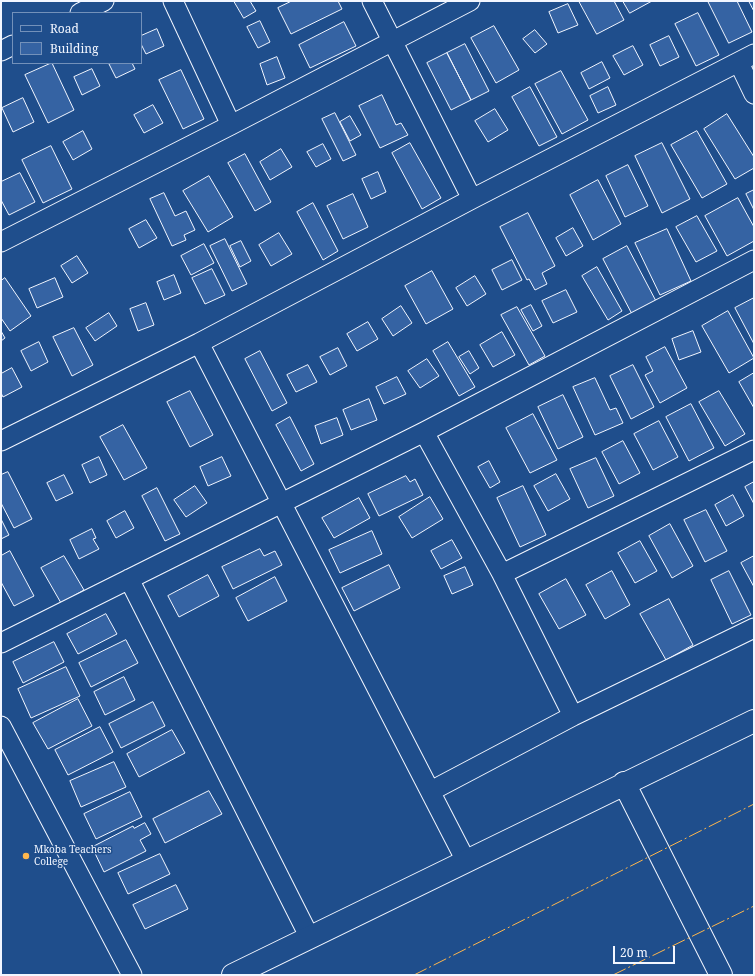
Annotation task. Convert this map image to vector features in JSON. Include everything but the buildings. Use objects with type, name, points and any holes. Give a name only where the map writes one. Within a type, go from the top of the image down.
[{"type":"street","points":[[82,12],[104,1]]},
{"type":"street","points":[[173,1],[231,125]]},
{"type":"street","points":[[372,1],[472,199]]},
{"type":"street","points":[[1,242],[393,42],[470,1]]},
{"type":"street","points":[[1,51],[12,46]]},
{"type":"street","points":[[1,441],[199,343],[472,199],[746,59],[754,94]]},
{"type":"street","points":[[1,644],[280,502],[424,432],[754,260]]},
{"type":"street","points":[[199,343],[466,861]]},
{"type":"street","points":[[424,432],[502,574],[573,716]]},
{"type":"street","points":[[502,574],[754,450]]},
{"type":"street","points":[[129,579],[310,938]]},
{"type":"street","points":[[431,791],[573,716],[754,628]]},
{"type":"street","points":[[233,975],[624,783],[754,721]]},
{"type":"street","points":[[1,726],[132,975]]},
{"type":"street","points":[[624,783],[722,975]]},
{"type":"power","points":[[414,975],[754,804]]},
{"type":"power","points":[[613,975],[754,906]]},
{"type":"place","name":"Mkoba Teachers College","points":[[26,856]]}]
